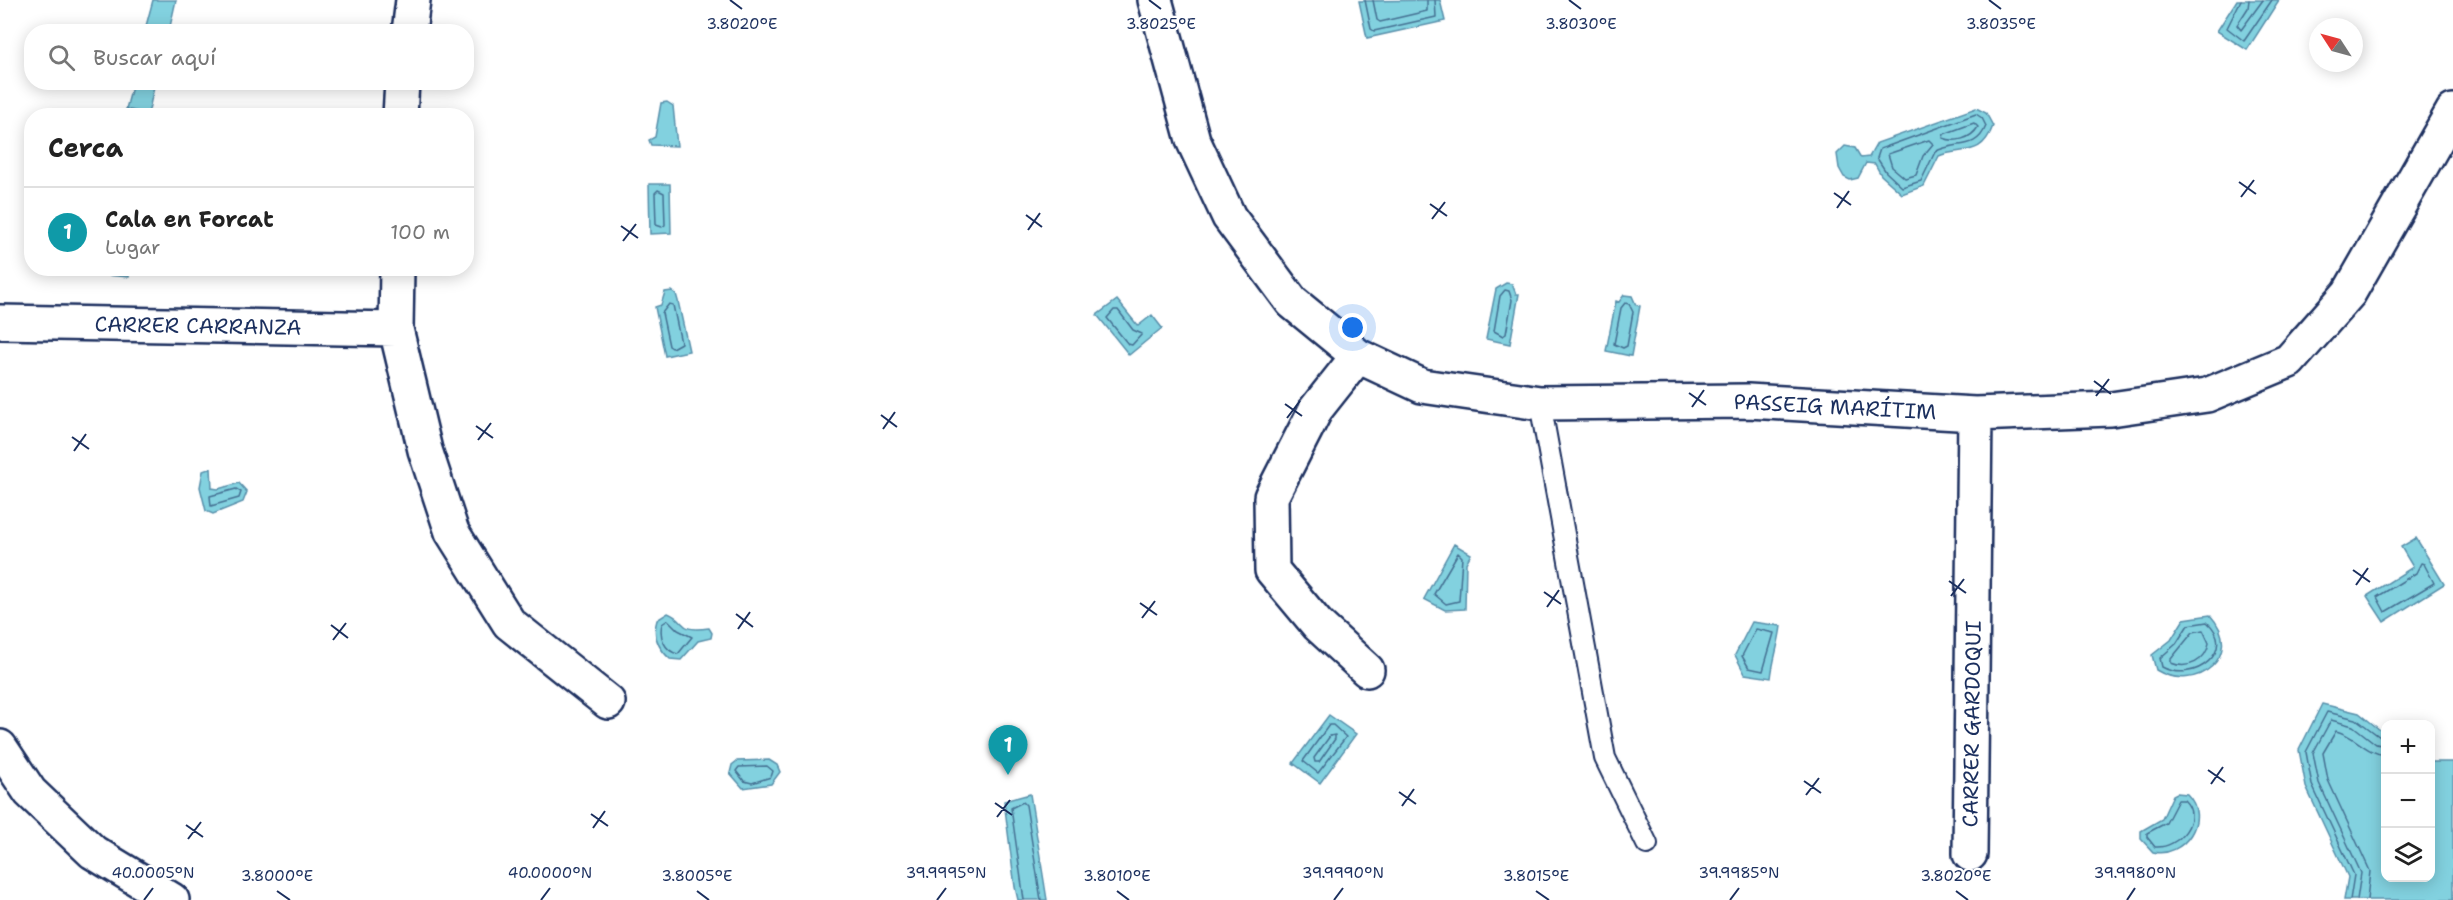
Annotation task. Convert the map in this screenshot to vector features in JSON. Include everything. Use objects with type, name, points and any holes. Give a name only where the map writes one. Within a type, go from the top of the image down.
[{"type":"street","points":[[410,24],[413,0]]},
{"type":"street","name":"PASSEIG MARÍTIM","points":[[1155,0],[1193,140],[1229,218],[1292,302],[1358,356],[1422,386],[1540,403],[1748,401],[1974,414],[2111,409],[2207,395],[2289,361],[2349,293],[2453,111]]},
{"type":"street","points":[[400,108],[402,90]]},
{"type":"street","points":[[397,276],[396,329],[425,450],[452,532],[509,623],[608,702]]},
{"type":"street","name":"CARRER CARRANZA","points":[[0,322],[396,329]]},
{"type":"street","points":[[1358,356],[1316,409],[1271,497],[1272,570],[1318,625],[1367,670]]},
{"type":"street","name":"CARRER GARDOQUI","points":[[1970,854],[1974,414]]},
{"type":"street","points":[[0,747],[30,792],[93,852],[172,900]]},
{"type":"lane","points":[[1540,403],[1605,758],[1647,844]]},
{"type":"water","points":[[153,0],[176,0],[171,24],[147,24]]},
{"type":"water","points":[[1440,0],[1445,21],[1367,38],[1359,1]]},
{"type":"water","points":[[2237,0],[2279,0],[2247,50],[2217,31]]},
{"type":"water","points":[[131,90],[153,90],[149,108],[126,108]]},
{"type":"water","points":[[667,102],[673,106],[677,146],[651,145],[649,140],[655,137],[661,103]]},
{"type":"water","points":[[1976,108],[1986,113],[1993,126],[1988,136],[1983,143],[1970,150],[1939,156],[1924,186],[1902,194],[1881,175],[1875,164],[1866,163],[1858,178],[1850,180],[1844,177],[1839,168],[1837,154],[1845,146],[1855,148],[1861,158],[1869,157],[1877,143]]},
{"type":"water","points":[[649,184],[670,184],[671,233],[650,234]]},
{"type":"water","points":[[1506,283],[1512,284],[1516,294],[1519,294],[1510,344],[1486,339],[1496,289]]},
{"type":"water","points":[[672,291],[676,294],[678,301],[689,351],[665,356],[655,307],[661,305],[665,292]]},
{"type":"water","points":[[1624,295],[1632,296],[1636,305],[1640,306],[1631,356],[1606,351],[1616,301],[1619,302]]},
{"type":"water","points":[[1117,300],[1138,326],[1152,315],[1162,328],[1129,355],[1097,315]]},
{"type":"water","points":[[211,468],[212,488],[218,489],[239,483],[247,492],[243,502],[213,514],[206,511],[200,487],[203,471]]},
{"type":"water","points":[[2416,538],[2444,584],[2384,622],[2367,596],[2413,567],[2401,547]]},
{"type":"water","points":[[1454,544],[1471,554],[1466,563],[1465,609],[1445,610],[1424,599]]},
{"type":"water","points":[[668,613],[692,629],[709,628],[712,633],[711,638],[698,641],[681,660],[670,659],[659,646],[655,631],[657,620]]},
{"type":"water","points":[[2210,615],[2220,630],[2223,644],[2220,656],[2212,666],[2201,674],[2187,677],[2172,676],[2156,670],[2152,655],[2171,640],[2184,619]]},
{"type":"water","points":[[1752,622],[1781,626],[1771,678],[1745,674],[1735,655]]},
{"type":"water","points":[[2322,704],[2359,713],[2381,731],[2381,882],[2435,882],[2435,762],[2453,762],[2453,900],[2344,900],[2348,877],[2306,787],[2299,750]]},
{"type":"water","points":[[1329,715],[1356,734],[1320,783],[1293,763]]},
{"type":"water","points":[[769,760],[777,765],[780,772],[771,784],[743,788],[730,773],[732,765],[737,761]]},
{"type":"water","points":[[1030,794],[1047,900],[1018,900],[1015,887],[1004,801]]},
{"type":"water","points":[[2187,794],[2194,804],[2196,815],[2191,835],[2174,849],[2164,853],[2153,852],[2141,839],[2141,831],[2162,819],[2173,795]]},
{"type":"place","name":"Cala en Forcat","points":[[1008,775]]}]
